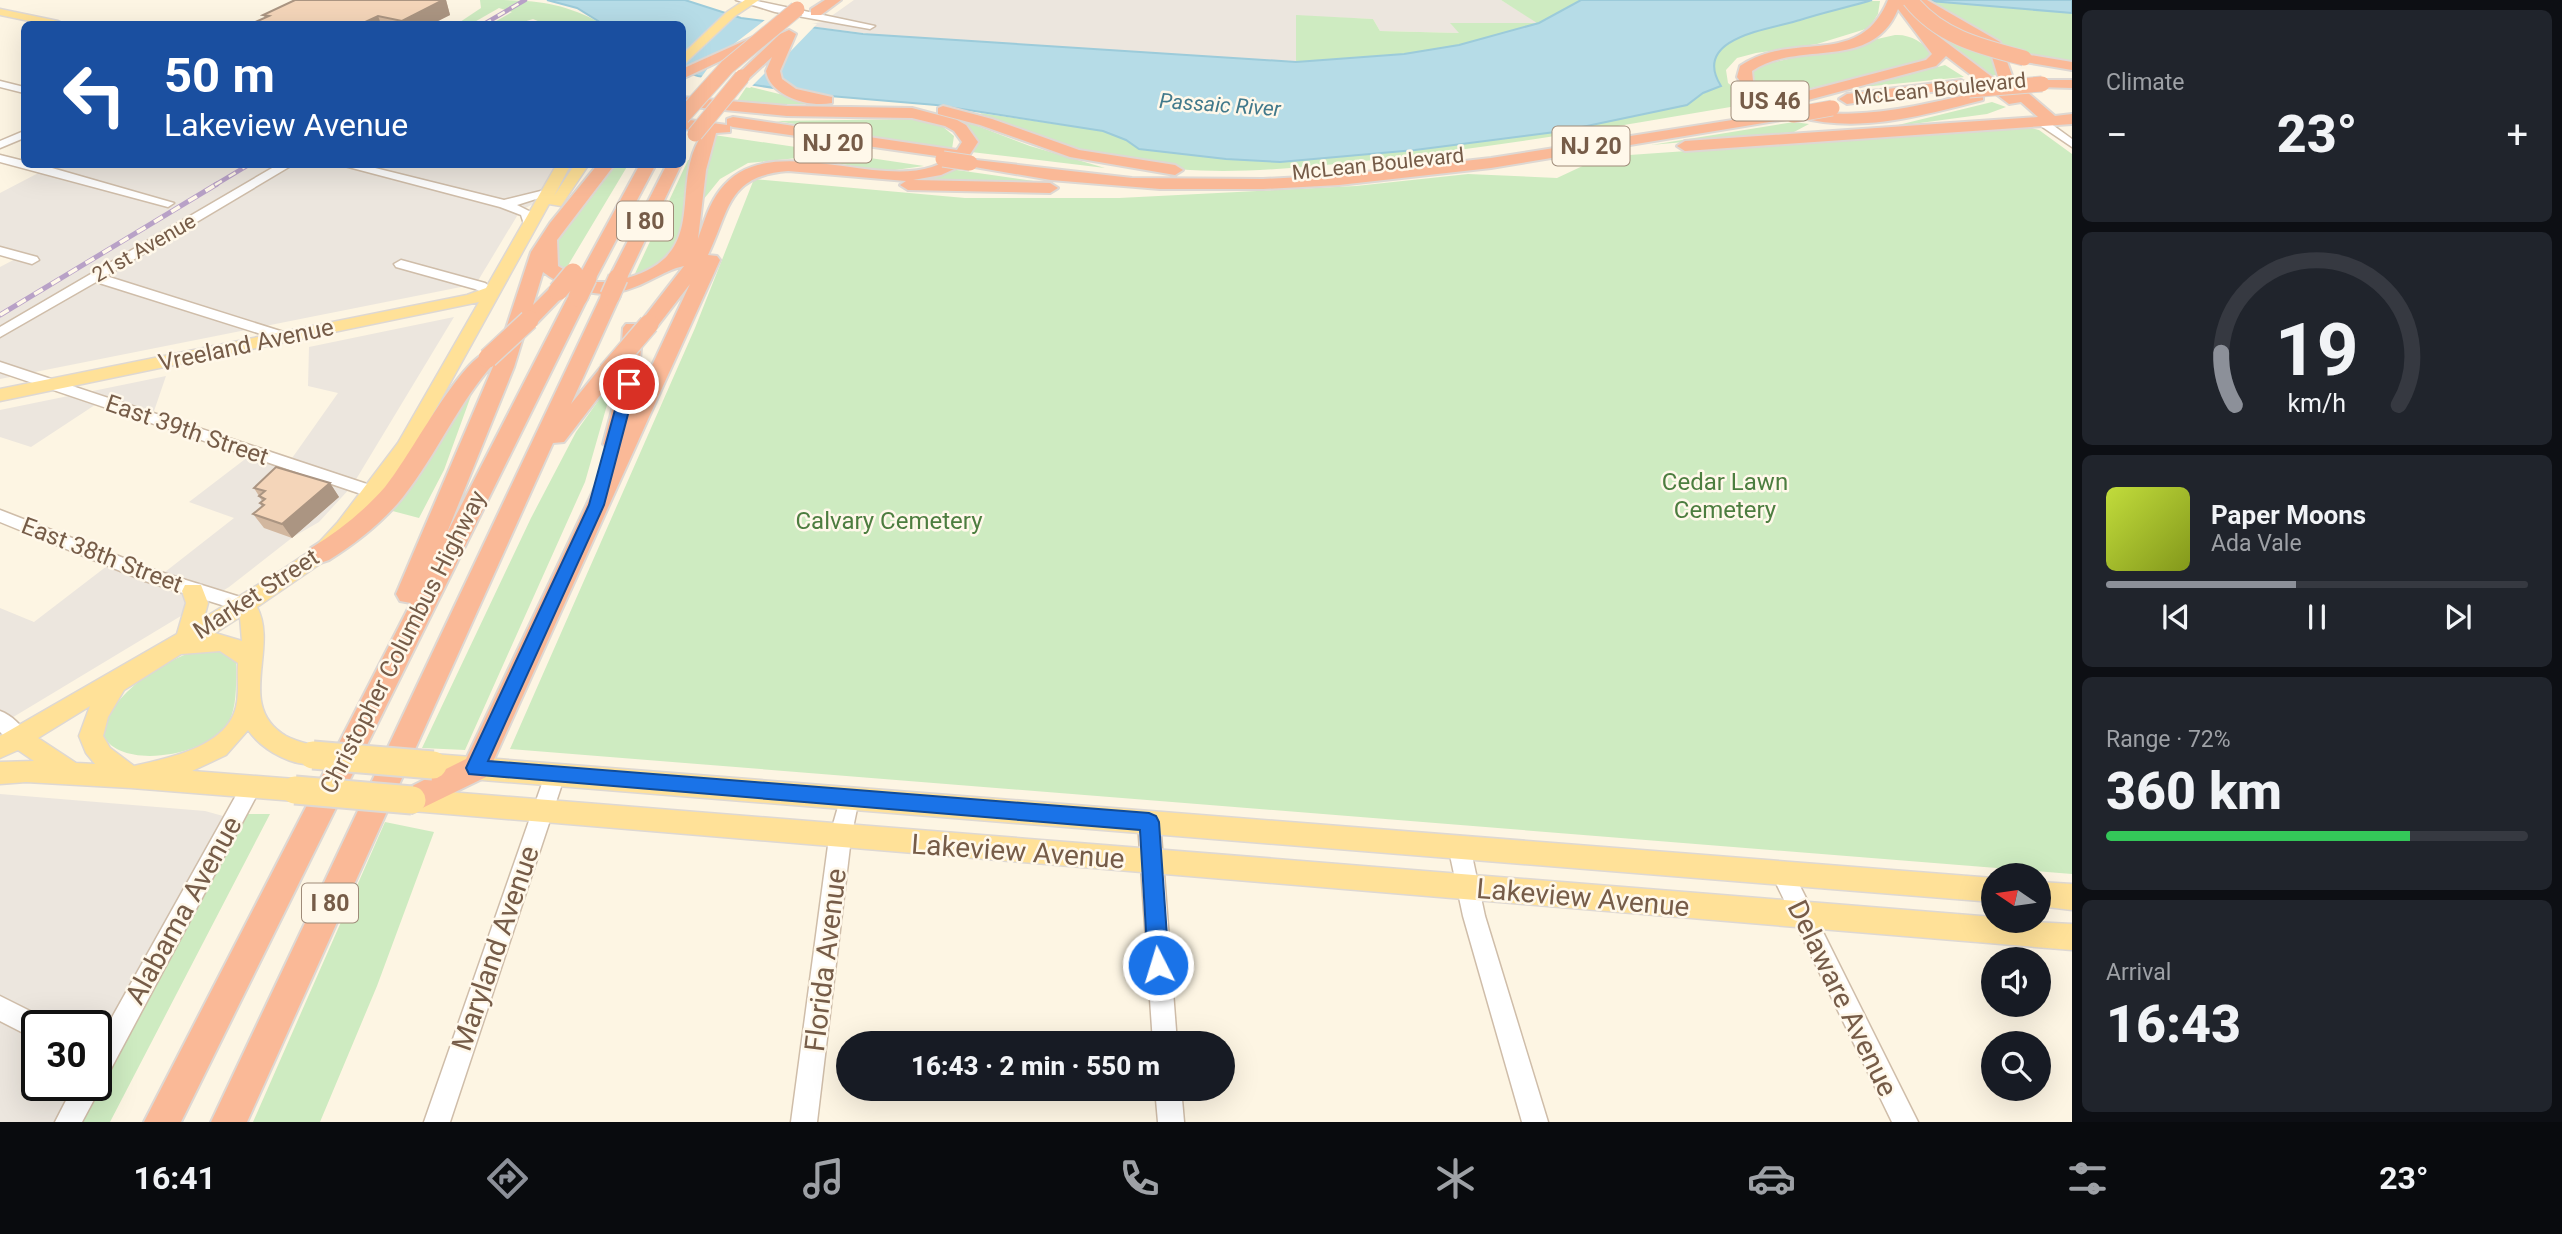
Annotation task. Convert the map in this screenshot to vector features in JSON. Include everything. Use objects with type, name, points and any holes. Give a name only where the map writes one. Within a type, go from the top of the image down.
[{"type":"highway","points":[[686,112],[720,75],[797,9],[834,0]]},
{"type":"highway","points":[[1918,0],[1995,44],[2005,79],[2045,120]]},
{"type":"highway","points":[[1782,107],[1936,60],[1939,52],[1900,4]]},
{"type":"highway","points":[[1900,4],[1946,31],[1974,43],[2024,58],[2072,66]]},
{"type":"highway","name":"US 46","points":[[1900,4],[1886,25],[1871,37],[1844,46],[1759,60],[1745,69],[1744,79],[1753,90],[1779,105],[1815,116],[1844,120],[1884,118],[1969,90],[2072,84]]},
{"type":"highway","points":[[412,800],[476,768],[596,505],[626,398],[635,319],[646,299],[682,259],[688,244],[698,170],[694,134],[738,89],[741,77],[789,34],[813,6]]},
{"type":"highway","points":[[789,34],[773,71],[775,81],[791,93],[826,100],[907,106],[970,117],[1060,150],[1132,165],[1217,173],[1319,170]]},
{"type":"highway","points":[[1927,35],[2045,120]]},
{"type":"highway","points":[[686,73],[758,40]]},
{"type":"highway","name":"McLean Boulevard","points":[[974,160],[1154,177],[1234,177],[1425,161],[1782,107],[2041,84],[2072,76]]},
{"type":"highway","name":"McLean Boulevard","points":[[686,117],[1128,183],[1186,186],[1279,183],[1388,174],[1782,107],[1832,108],[1969,90]]},
{"type":"highway","points":[[2020,96],[2050,109],[2072,113]]},
{"type":"highway","points":[[686,97],[706,105]]},
{"type":"highway","points":[[534,464],[649,324],[696,261],[720,199],[731,185],[745,174],[772,166],[808,165],[833,170],[907,176],[939,170],[961,158],[970,142],[967,135],[951,123],[923,116],[770,109],[686,102]]},
{"type":"highway","points":[[770,109],[907,106]]},
{"type":"highway","points":[[686,116],[797,119],[923,116]]},
{"type":"highway","points":[[1388,174],[1643,149],[2072,119]]},
{"type":"highway","name":"McLean Boulevard","points":[[694,134],[947,156]]},
{"type":"highway","points":[[492,370],[515,334],[533,269],[550,237],[604,168]]},
{"type":"highway","name":"Christopher Columbus Highway","points":[[162,1122],[393,661],[574,285],[646,168]]},
{"type":"highway","name":"Christopher Columbus Highway","points":[[229,1122],[614,287],[673,168]]},
{"type":"highway","points":[[833,170],[868,181],[924,187],[1188,189],[1279,183]]},
{"type":"highway","points":[[596,505],[607,491],[711,261],[731,185]]},
{"type":"highway","points":[[393,661],[392,628],[422,565],[492,370],[518,270],[552,198]]},
{"type":"highway","points":[[550,237],[546,250],[549,268],[566,281],[590,287],[618,286],[650,277],[671,263],[688,244]]},
{"type":"highway","points":[[320,554],[352,534],[404,479],[459,390],[492,370],[529,320],[574,285]]},
{"type":"main road","points":[[686,58],[745,3]]},
{"type":"main road","points":[[0,12],[44,21]]},
{"type":"main road","points":[[0,22],[21,26]]},
{"type":"main road","points":[[552,198],[563,168]]},
{"type":"main road","points":[[530,224],[578,168]]},
{"type":"main road","name":"Market Street","points":[[9,743],[101,688],[117,683],[244,605],[320,554],[373,492],[406,446],[530,224]]},
{"type":"main road","name":"Vreeland Avenue","points":[[0,396],[468,300],[491,292]]},
{"type":"main road","points":[[187,639],[197,603],[193,591]]},
{"type":"main road","points":[[117,683],[93,724],[91,737],[99,756],[131,776],[193,762],[210,754],[244,719],[248,704],[255,626],[244,605]]},
{"type":"main road","points":[[167,651],[193,643],[221,642],[240,649],[250,662]]},
{"type":"main road","name":"Lakeview Avenue","points":[[248,704],[260,730],[270,740],[296,752],[313,755],[1981,889]]},
{"type":"main road","points":[[9,743],[75,775]]},
{"type":"main road","name":"Lakeview Avenue","points":[[0,774],[26,771],[131,776],[840,838],[2072,937]]},
{"type":"main road","points":[[2051,895],[2072,897]]},
{"type":"street","points":[[745,3],[870,26]]},
{"type":"street","points":[[0,85],[21,89]]},
{"type":"street","points":[[2045,120],[2072,136]]},
{"type":"street","points":[[2045,120],[2072,144]]},
{"type":"street","points":[[0,145],[21,135]]},
{"type":"street","points":[[0,158],[21,164]]},
{"type":"street","points":[[37,168],[167,203]]},
{"type":"street","name":"21st Avenue","points":[[0,332],[282,168]]},
{"type":"street","points":[[359,168],[504,204],[527,214],[530,224]]},
{"type":"street","points":[[504,204],[552,198]]},
{"type":"street","points":[[0,251],[32,260]]},
{"type":"street","points":[[401,264],[480,286],[491,292]]},
{"type":"street","points":[[94,277],[285,337]]},
{"type":"street","name":"East 39th Street","points":[[0,367],[373,492]]},
{"type":"street","name":"East 38th Street","points":[[0,516],[193,591],[214,593],[244,605]]},
{"type":"street","points":[[0,719],[9,743]]},
{"type":"street","name":"Maryland Avenue","points":[[437,1122],[555,775]]},
{"type":"street","name":"Alabama Avenue","points":[[112,1039],[251,787]]},
{"type":"street","name":"Florida Avenue","points":[[804,1122],[840,838],[849,799]]},
{"type":"street","points":[[1149,822],[1163,1031]]},
{"type":"street","points":[[1459,846],[1468,887],[1535,1122]]},
{"type":"street","name":"Delaware Avenue","points":[[1782,873],[1905,1122]]},
{"type":"street","points":[[0,1008],[21,1019]]},
{"type":"street","name":"Alabama Avenue","points":[[68,1122],[79,1101]]},
{"type":"street","points":[[1169,1101],[1171,1122]]},
{"type":"shaded area","points":[[854,0],[1501,0],[1539,23],[1451,24],[1460,33],[1380,31],[1373,19],[1296,16],[1296,62],[896,37],[799,25],[823,22]]},
{"type":"shaded area","points":[[42,168],[554,168],[556,180],[535,203],[520,211],[476,284],[0,379],[0,267],[21,256],[0,250],[0,193],[46,169]]},
{"type":"shaded area","points":[[454,317],[352,486],[319,522],[293,537],[229,587],[0,725],[0,608],[34,622],[120,556],[165,572],[234,518],[189,502],[257,450],[290,461],[338,393],[308,386],[309,347]]},
{"type":"shaded area","points":[[166,376],[153,414],[104,399],[31,447],[0,437],[0,410]]},
{"type":"shaded area","points":[[0,794],[205,811],[234,819],[112,1046],[112,1010],[21,1010],[21,1101],[82,1101],[71,1122],[0,1122]]},
{"type":"green space","points":[[480,0],[544,3],[572,10],[597,21],[496,21],[512,12],[499,8],[476,21],[462,21],[481,8]]},
{"type":"green space","points":[[1501,0],[1581,0],[1539,23],[1480,42],[1419,52],[1296,62],[1296,15],[1373,19],[1380,31],[1459,33],[1450,23],[1537,23]]},
{"type":"green space","points":[[1880,1],[1878,14],[1869,28],[1817,44],[1737,58],[1726,70],[1728,83],[1754,103],[1462,150],[1279,169],[1221,171],[1164,168],[1061,146],[989,120],[980,113],[1103,131],[1126,140],[1139,149],[1226,159],[1280,162],[1415,150],[1563,131],[1687,105],[1703,93],[1720,86],[1714,69],[1717,56],[1725,46],[1738,38]]},
{"type":"green space","points":[[1925,2],[2072,13],[2072,61],[2012,53]]},
{"type":"green space","points":[[1919,19],[1994,54],[1997,75],[1989,76],[1916,20]]},
{"type":"green space","points":[[1895,35],[1911,37],[1920,42],[1932,54],[1929,59],[1772,98],[1748,80],[1752,67]]},
{"type":"green space","points":[[1945,65],[1964,77],[1863,87]]},
{"type":"green space","points":[[747,86],[820,104],[735,104]]},
{"type":"green space","points":[[1992,102],[2006,107],[1987,114],[1890,127]]},
{"type":"green space","points":[[949,115],[1030,146],[1105,168],[971,152],[974,134]]},
{"type":"green space","points":[[915,119],[942,126],[954,136],[952,149],[776,121]]},
{"type":"green space","points":[[1794,122],[1809,124],[1794,132],[1651,145]]},
{"type":"green space","name":"Cedar Lawn Cemetery","points":[[2027,127],[2039,130],[2072,154],[2072,874],[2051,872],[2051,863],[1981,863],[1981,867],[510,749],[695,328],[754,179],[965,198],[1119,198],[1356,186],[1468,174],[1557,178],[1589,163],[1615,156]]},
{"type":"green space","points":[[714,135],[924,166],[881,172],[808,157],[748,163],[720,179],[703,200],[704,162]]},
{"type":"green space","points":[[688,160],[693,160],[682,241],[665,264],[632,280],[686,168]]},
{"type":"green space","points":[[611,168],[626,168],[564,272],[551,259],[556,238]]},
{"type":"green space","points":[[950,169],[1048,183],[912,182]]},
{"type":"green space","points":[[480,371],[444,470],[419,518],[385,509]]},
{"type":"green space","points":[[615,377],[585,482],[465,750],[422,748],[531,518],[576,432]]},
{"type":"green space","points":[[215,647],[236,660],[233,711],[227,725],[216,736],[182,752],[162,755],[142,756],[111,745],[102,733],[108,717],[131,688],[181,656]]},
{"type":"green space","points":[[241,814],[270,814],[110,1122],[75,1122],[86,1101],[112,1101],[112,1053]]},
{"type":"green space","points":[[385,822],[434,832],[377,986],[320,1122],[253,1122]]},
{"type":"water","name":"Passaic River","points":[[547,0],[685,0],[741,18],[863,34],[1296,62],[1404,54],[1459,45],[1539,23],[1581,0],[1872,0],[1738,38],[1716,56],[1714,69],[1721,86],[1703,93],[1687,105],[1563,131],[1415,150],[1280,162],[1139,149],[1126,140],[1103,131],[936,105],[818,95],[698,76],[686,72],[686,21],[598,21],[577,8]]},
{"type":"water","points":[[1918,0],[2072,0],[2072,13]]},
{"type":"pier","points":[[770,16],[817,24],[786,56],[779,71],[784,84],[817,98],[782,93],[770,83],[768,70],[750,88],[700,79],[708,68],[686,75],[686,72],[730,47]]},
{"type":"building","points":[[295,0],[443,0],[402,21],[378,16],[367,21],[258,21],[269,16],[263,15]]},
{"type":"building","points":[[276,467],[330,483],[282,524],[253,514],[264,505],[260,503],[265,499],[259,496],[265,491],[254,488]]},
{"type":"railway","points":[[489,21],[525,0]]},
{"type":"railway","points":[[215,185],[243,168]]},
{"type":"railway","points":[[0,315],[217,184]]},
{"type":"route","points":[[629,384],[596,505],[476,768],[1149,822],[1158,965]]},
{"type":"park label","name":"Calvary Cemetery","points":[[889,521]]}]
